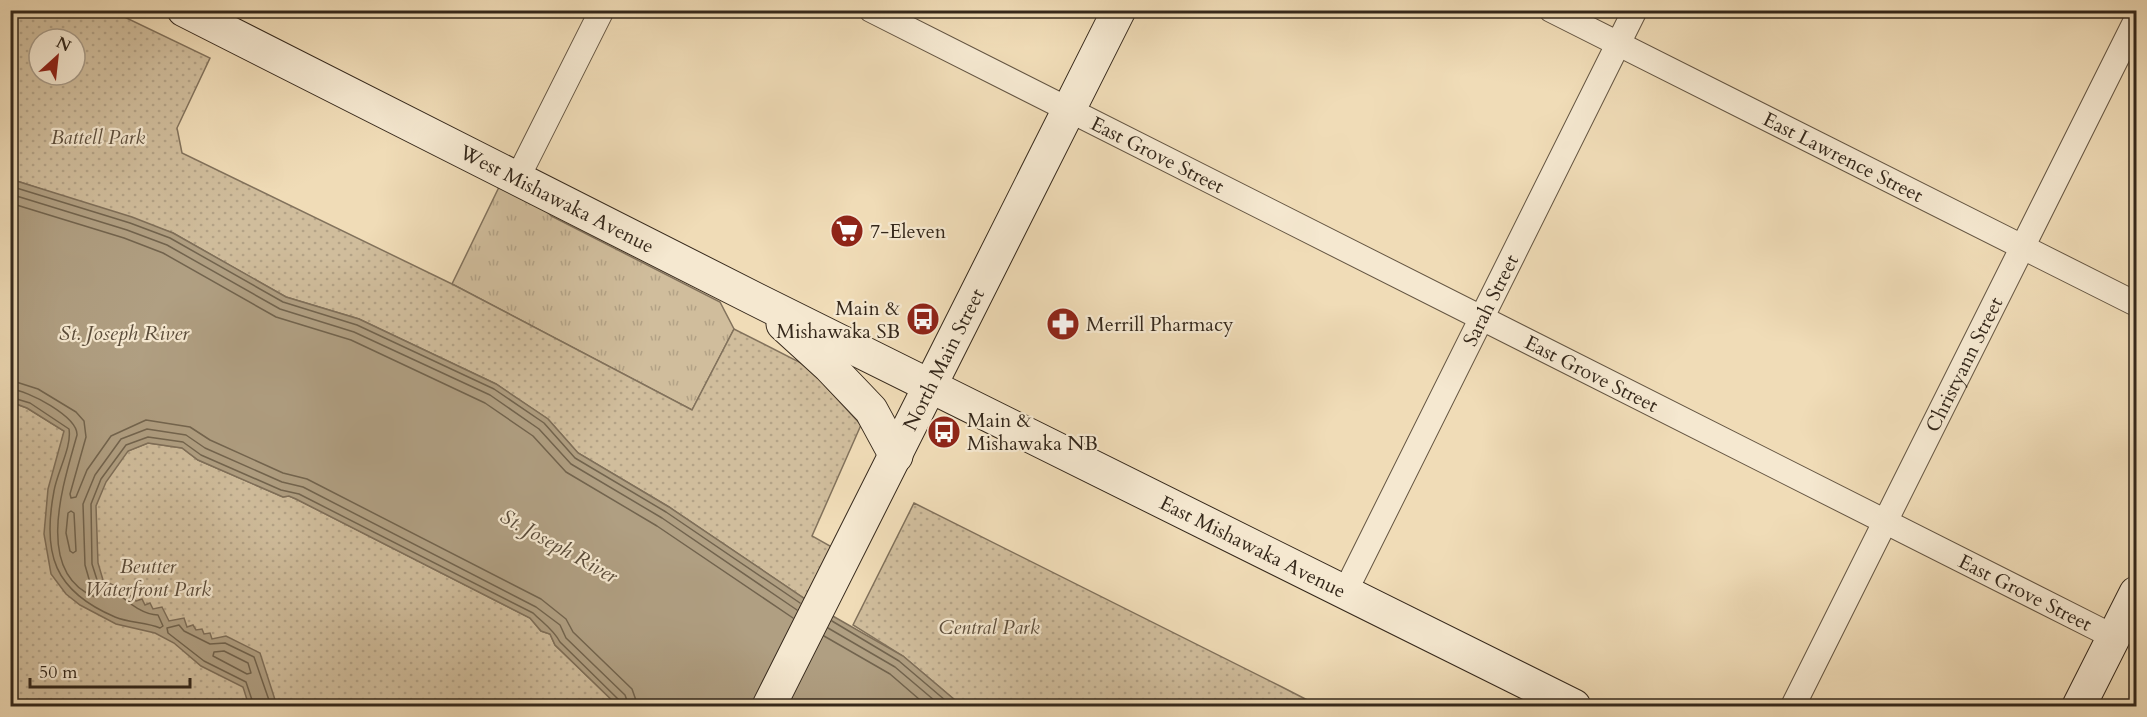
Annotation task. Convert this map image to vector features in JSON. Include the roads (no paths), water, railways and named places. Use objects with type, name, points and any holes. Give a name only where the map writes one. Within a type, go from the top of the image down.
[{"type":"main road","name":"West Mishawaka Avenue","points":[[184,10],[755,299],[931,385]]},
{"type":"main road","name":"North Main Street","points":[[769,706],[1119,10]]},
{"type":"main road","points":[[755,299],[829,366],[870,410],[896,456]]},
{"type":"main road","name":"East Mishawaka Avenue","points":[[931,385],[1574,706]]},
{"type":"main road","points":[[2079,706],[2136,595]]},
{"type":"street","points":[[517,179],[602,10]]},
{"type":"street","name":"East Grove Street","points":[[871,10],[1884,524],[2114,637]]},
{"type":"street","name":"East Lawrence Street","points":[[1551,10],[2136,304]]},
{"type":"street","name":"Sarah Street","points":[[1345,592],[1635,10]]},
{"type":"street","name":"Christyann Street","points":[[1793,706],[2136,20]]},
{"type":"water","name":"St. Joseph River","points":[[10,179],[132,217],[173,233],[286,297],[359,319],[496,384],[548,419],[578,453],[669,507],[817,607],[903,656],[962,706],[618,706],[555,645],[550,634],[541,631],[530,618],[296,499],[289,496],[283,497],[198,460],[182,448],[148,443],[128,451],[106,482],[96,506],[98,563],[103,580],[125,591],[128,597],[133,595],[136,601],[142,599],[145,605],[150,603],[153,609],[162,607],[169,621],[184,618],[187,627],[193,625],[196,630],[202,629],[204,634],[210,633],[212,639],[226,636],[260,653],[277,706],[249,706],[243,687],[201,666],[174,643],[155,633],[116,624],[80,605],[66,594],[51,574],[44,534],[48,489],[64,431],[27,408],[11,402]]},
{"type":"place","name":"7-Eleven","points":[[847,231]]},
{"type":"place","name":"Main & Mishawaka SB","points":[[923,319]]},
{"type":"place","name":"Merrill Pharmacy","points":[[1063,324]]},
{"type":"place","name":"Main & Mishawaka NB","points":[[944,432]]},
{"type":"park label","name":"Battell Park","points":[[98,137]]},
{"type":"park label","name":"Beutter Waterfront Park","points":[[148,578]]},
{"type":"park label","name":"Central Park","points":[[989,627]]}]
